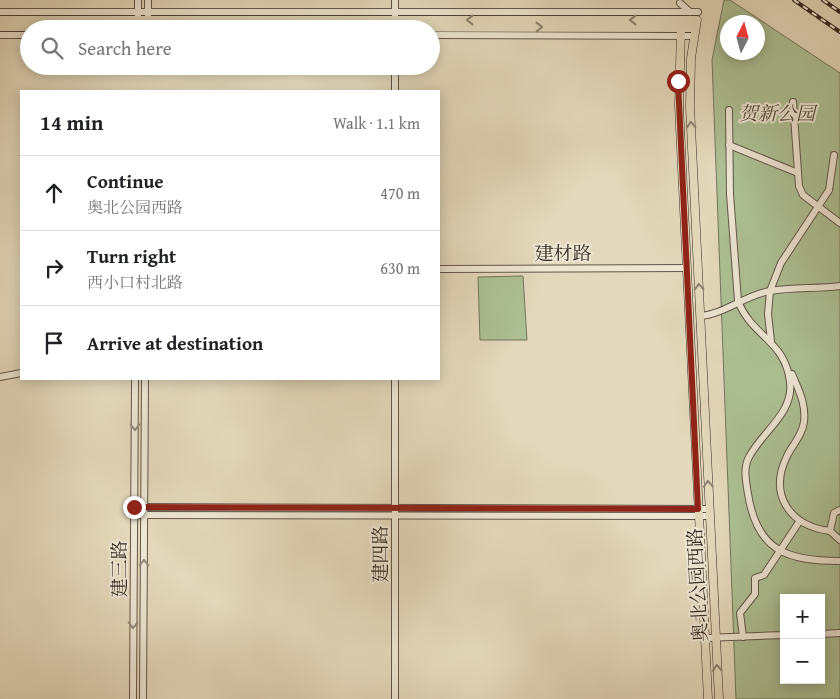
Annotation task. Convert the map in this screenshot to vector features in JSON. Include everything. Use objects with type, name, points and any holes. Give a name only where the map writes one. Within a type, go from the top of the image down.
[{"type":"main road","points":[[0,20],[148,20]]},
{"type":"main road","points":[[440,22],[696,24]]},
{"type":"main road","name":"奥北公园西路","points":[[681,24],[678,81],[708,699]]},
{"type":"main road","name":"奥北公园西路","points":[[696,24],[690,106],[719,699]]},
{"type":"main road","points":[[0,27],[20,26]]},
{"type":"street","points":[[138,0],[138,20]]},
{"type":"street","points":[[0,12],[148,20],[148,0]]},
{"type":"street","points":[[395,0],[395,20]]},
{"type":"street","points":[[680,1],[681,24]]},
{"type":"street","points":[[680,1],[696,24]]},
{"type":"street","points":[[681,24],[689,12]]},
{"type":"street","points":[[440,22],[681,24]]},
{"type":"street","points":[[440,35],[681,24]]},
{"type":"street","points":[[0,35],[20,35]]},
{"type":"street","points":[[395,75],[395,90]]},
{"type":"street","points":[[793,102],[799,186],[802,195],[840,223]]},
{"type":"street","points":[[729,110],[729,146],[738,301],[744,315],[754,328],[771,341],[785,357],[803,397],[804,422],[799,440],[784,464],[781,491],[786,507],[799,522],[813,529],[830,531],[840,540]]},
{"type":"street","points":[[729,146],[798,173]]},
{"type":"street","points":[[771,341],[768,314],[770,291],[780,263],[829,190],[834,155]]},
{"type":"street","name":"建材路","points":[[440,268],[687,268]]},
{"type":"street","points":[[700,316],[713,314],[738,301],[770,291],[840,286]]},
{"type":"street","points":[[785,357],[791,383],[787,403],[775,426],[749,457],[745,470],[751,511],[760,533],[779,551],[801,559],[840,561]]},
{"type":"street","points":[[0,376],[20,373]]},
{"type":"street","name":"建三路","points":[[133,699],[135,380]]},
{"type":"street","name":"建三路","points":[[143,699],[145,380]]},
{"type":"street","name":"建四路","points":[[395,380],[395,699]]},
{"type":"street","points":[[134,507],[395,508],[699,513]]},
{"type":"street","points":[[830,531],[834,513],[840,510]]},
{"type":"street","points":[[134,515],[395,516],[710,513]]},
{"type":"street","points":[[744,637],[740,613],[755,594],[755,578],[764,575],[799,522]]},
{"type":"street","points":[[825,634],[840,633]]},
{"type":"street","points":[[705,638],[780,635]]},
{"type":"green space","name":"贺新公园","points":[[724,0],[730,0],[753,15],[721,15]]},
{"type":"green space","name":"贺新公园","points":[[720,20],[720,60],[765,60],[765,23],[840,73],[840,699],[736,699],[712,60]]},
{"type":"green space","points":[[523,276],[527,340],[480,340],[478,277]]},
{"type":"railway","points":[[794,0],[840,32]]},
{"type":"railway","points":[[823,0],[840,12]]},
{"type":"route","points":[[134,507],[698,509],[678,81]]}]
